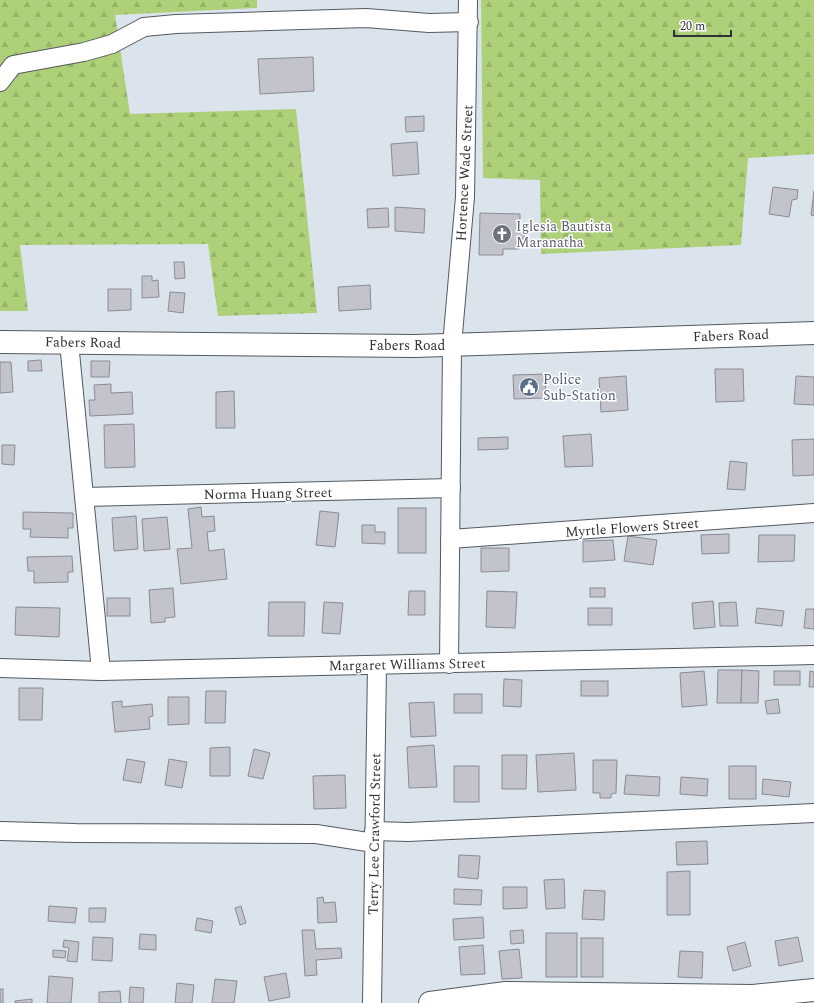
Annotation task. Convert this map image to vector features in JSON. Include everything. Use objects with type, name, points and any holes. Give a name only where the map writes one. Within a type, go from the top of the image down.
[{"type":"main road","name":"Fabers Road","points":[[0,342],[452,345],[814,333]]},
{"type":"main road","points":[[430,1003],[506,994],[753,996],[814,990]]},
{"type":"street","name":"Hortence Wade Street","points":[[449,664],[452,345],[465,197],[469,22],[468,0]]},
{"type":"street","points":[[0,82],[13,65],[84,52],[112,44],[144,27],[176,24],[366,18],[429,23],[469,22]]},
{"type":"street","points":[[70,342],[101,671]]},
{"type":"street","name":"Norma Huang Street","points":[[85,497],[451,488]]},
{"type":"street","name":"Myrtle Flowers Street","points":[[450,539],[814,513]]},
{"type":"street","name":"Margaret Williams Street","points":[[0,668],[101,671],[814,656]]},
{"type":"street","name":"Terry Lee Crawford Street","points":[[372,1003],[377,665]]},
{"type":"street","points":[[0,831],[76,833],[316,834],[374,837],[408,832],[814,813]]},
{"type":"green space","points":[[0,0],[257,0],[257,8],[115,15],[130,114],[296,109],[317,313],[218,316],[208,244],[20,245],[28,311],[0,311]]},
{"type":"green space","points":[[481,0],[814,0],[814,154],[748,158],[741,245],[541,254],[540,180],[483,178]]},
{"type":"building","points":[[313,57],[314,91],[260,94],[258,59]]},
{"type":"building","points":[[424,116],[424,131],[406,132],[405,117]]},
{"type":"building","points":[[417,142],[419,174],[393,176],[391,144]]},
{"type":"building","points":[[773,187],[798,190],[797,199],[792,200],[789,217],[769,214]]},
{"type":"building","points":[[814,191],[814,216],[811,215]]},
{"type":"building","points":[[395,207],[425,209],[424,233],[395,231]]},
{"type":"building","points":[[388,208],[389,227],[368,228],[367,209]]},
{"type":"building","name":"Iglesia Bautista Maranatha","points":[[480,213],[520,214],[520,230],[524,230],[524,239],[520,239],[519,249],[503,249],[503,255],[479,255]]},
{"type":"building","points":[[174,262],[184,262],[185,278],[175,279]]},
{"type":"building","points":[[142,276],[152,276],[152,281],[158,280],[159,297],[142,298]]},
{"type":"building","points":[[370,285],[371,309],[339,311],[338,287]]},
{"type":"building","points":[[108,289],[131,289],[131,310],[108,311]]},
{"type":"building","points":[[170,292],[185,293],[183,313],[168,311]]},
{"type":"building","points":[[41,360],[42,371],[28,371],[28,361]]},
{"type":"building","points":[[91,361],[110,361],[109,377],[91,377]]},
{"type":"building","points":[[0,362],[11,362],[13,392],[0,393]]},
{"type":"building","points":[[715,369],[743,369],[744,401],[716,402]]},
{"type":"building","name":"Police Sub-Station","points":[[545,374],[546,398],[514,399],[513,375]]},
{"type":"building","points":[[626,376],[628,410],[601,412],[599,378]]},
{"type":"building","points":[[796,376],[814,377],[814,405],[794,404]]},
{"type":"building","points":[[111,384],[111,393],[132,392],[133,414],[90,416],[89,400],[95,400],[94,385]]},
{"type":"building","points":[[234,391],[235,428],[216,428],[216,392]]},
{"type":"building","points":[[134,424],[135,467],[105,468],[104,425]]},
{"type":"building","points":[[591,434],[593,466],[565,467],[563,436]]},
{"type":"building","points":[[508,437],[508,449],[478,450],[478,438]]},
{"type":"building","points":[[814,439],[814,475],[793,476],[792,440]]},
{"type":"building","points":[[2,445],[15,445],[14,465],[2,464]]},
{"type":"building","points":[[730,461],[747,463],[745,490],[727,489]]},
{"type":"building","points":[[201,507],[202,517],[214,516],[215,531],[207,532],[209,551],[224,549],[227,579],[181,584],[177,549],[192,548],[188,509]]},
{"type":"building","points":[[398,508],[426,508],[426,553],[398,553]]},
{"type":"building","points":[[320,511],[339,513],[335,547],[316,545]]},
{"type":"building","points":[[23,512],[73,513],[73,528],[68,528],[68,538],[30,537],[31,529],[23,529]]},
{"type":"building","points":[[136,516],[138,549],[114,551],[112,518]]},
{"type":"building","points":[[167,517],[170,549],[144,551],[142,519]]},
{"type":"building","points":[[362,525],[375,525],[375,532],[385,532],[385,544],[362,543]]},
{"type":"building","points":[[729,534],[729,553],[702,554],[701,535]]},
{"type":"building","points":[[759,535],[795,535],[794,561],[758,562]]},
{"type":"building","points":[[628,536],[657,540],[653,565],[624,561]]},
{"type":"building","points":[[613,540],[615,560],[583,562],[583,541]]},
{"type":"building","points":[[481,548],[509,548],[509,571],[481,572]]},
{"type":"building","points":[[72,556],[73,572],[68,572],[68,582],[34,583],[34,571],[28,571],[27,557]]},
{"type":"building","points":[[173,588],[175,617],[165,618],[165,622],[151,623],[149,590]]},
{"type":"building","points":[[590,588],[605,588],[605,597],[590,597]]},
{"type":"building","points":[[409,591],[425,591],[425,615],[408,615]]},
{"type":"building","points":[[487,591],[517,592],[515,628],[486,627]]},
{"type":"building","points":[[107,598],[130,598],[130,616],[107,616]]},
{"type":"building","points":[[713,601],[715,627],[694,629],[692,603]]},
{"type":"building","points":[[269,602],[305,602],[304,636],[268,636]]},
{"type":"building","points":[[324,602],[343,603],[340,634],[322,633]]},
{"type":"building","points":[[736,602],[738,626],[720,626],[719,603]]},
{"type":"building","points":[[16,607],[60,608],[59,637],[15,635]]},
{"type":"building","points":[[588,608],[612,608],[612,625],[588,625]]},
{"type":"building","points":[[757,608],[784,611],[782,626],[755,623]]},
{"type":"building","points":[[806,609],[814,609],[814,629],[804,628]]},
{"type":"building","points":[[718,670],[742,670],[741,703],[717,703]]},
{"type":"building","points":[[742,670],[759,671],[758,703],[741,703]]},
{"type":"building","points":[[704,671],[707,705],[682,707],[680,673]]},
{"type":"building","points":[[774,671],[800,671],[800,685],[774,685]]},
{"type":"building","points":[[810,671],[814,672],[814,687],[809,687]]},
{"type":"building","points":[[504,679],[522,680],[521,707],[503,706]]},
{"type":"building","points":[[581,681],[608,681],[608,696],[581,696]]},
{"type":"building","points":[[19,688],[43,688],[42,720],[19,720]]},
{"type":"building","points":[[206,691],[226,691],[225,723],[205,723]]},
{"type":"building","points":[[454,694],[482,694],[482,713],[454,713]]},
{"type":"building","points":[[168,697],[189,697],[189,724],[168,725]]},
{"type":"building","points":[[778,699],[780,713],[767,714],[765,701]]},
{"type":"building","points":[[122,701],[122,707],[152,704],[153,716],[149,717],[150,729],[115,732],[112,702]]},
{"type":"building","points":[[434,702],[436,736],[411,737],[409,703]]},
{"type":"building","points":[[434,745],[437,787],[409,788],[407,747]]},
{"type":"building","points":[[230,747],[230,776],[210,776],[210,748]]},
{"type":"building","points":[[254,749],[270,753],[263,779],[248,776]]},
{"type":"building","points":[[574,753],[576,790],[538,792],[536,755]]},
{"type":"building","points":[[502,755],[527,755],[526,789],[502,789]]},
{"type":"building","points":[[127,759],[145,762],[141,783],[123,780]]},
{"type":"building","points":[[169,759],[187,762],[182,788],[165,785]]},
{"type":"building","points":[[593,760],[617,760],[616,793],[611,794],[611,798],[600,798],[600,793],[593,793]]},
{"type":"building","points":[[454,766],[479,766],[479,802],[454,802]]},
{"type":"building","points":[[729,766],[756,766],[756,799],[729,799]]},
{"type":"building","points":[[345,775],[346,808],[314,809],[313,776]]},
{"type":"building","points":[[626,775],[660,777],[659,796],[624,794]]},
{"type":"building","points":[[681,777],[708,779],[707,796],[680,794]]},
{"type":"building","points":[[763,779],[791,782],[789,797],[762,794]]},
{"type":"building","points":[[707,841],[708,864],[677,865],[676,842]]},
{"type":"building","points":[[459,855],[480,856],[478,879],[458,877]]},
{"type":"building","points":[[690,871],[690,915],[667,915],[667,872]]},
{"type":"building","points":[[564,879],[565,908],[546,909],[544,880]]},
{"type":"building","points":[[503,887],[527,887],[527,908],[503,909]]},
{"type":"building","points":[[454,889],[482,890],[481,905],[454,904]]},
{"type":"building","points":[[584,890],[605,891],[604,920],[582,919]]},
{"type":"building","points":[[323,897],[324,903],[335,902],[337,922],[318,923],[317,898]]},
{"type":"building","points":[[49,906],[77,908],[75,923],[48,921]]},
{"type":"building","points":[[241,906],[246,923],[240,925],[235,908]]},
{"type":"building","points":[[89,908],[106,908],[105,922],[89,922]]},
{"type":"building","points":[[483,917],[484,938],[454,940],[453,919]]},
{"type":"building","points":[[197,918],[213,921],[211,933],[195,930]]},
{"type":"building","points":[[302,930],[314,930],[316,949],[341,948],[342,958],[316,960],[317,975],[305,976]]},
{"type":"building","points":[[523,930],[524,943],[511,944],[510,931]]},
{"type":"building","points":[[546,933],[577,933],[577,977],[546,977]]},
{"type":"building","points":[[140,934],[156,935],[156,950],[139,949]]},
{"type":"building","points":[[93,937],[113,938],[112,961],[92,960]]},
{"type":"building","points":[[798,937],[803,961],[779,966],[775,941]]},
{"type":"building","points":[[581,938],[603,938],[603,977],[581,977]]},
{"type":"building","points":[[64,940],[79,942],[77,962],[67,961],[69,948],[63,947]]},
{"type":"building","points":[[745,942],[751,966],[733,971],[727,947]]},
{"type":"building","points":[[483,945],[485,974],[461,975],[459,947]]},
{"type":"building","points":[[519,949],[522,978],[502,979],[499,951]]},
{"type":"building","points":[[53,950],[66,951],[65,958],[53,957]]},
{"type":"building","points":[[680,951],[703,952],[702,978],[678,977]]},
{"type":"building","points":[[286,973],[290,997],[269,1001],[264,977]]},
{"type":"building","points":[[49,976],[73,978],[71,1003],[47,1003]]},
{"type":"building","points":[[215,979],[237,981],[234,1003],[212,1003]]},
{"type":"building","points":[[177,983],[194,985],[192,1003],[175,1003]]},
{"type":"building","points":[[130,987],[144,988],[143,1003],[129,1003]]},
{"type":"building","points":[[0,989],[3,989],[3,1003],[0,1003]]},
{"type":"building","points":[[120,991],[121,1003],[99,1003],[99,992]]},
{"type":"building","points":[[32,999],[32,1003],[15,1003],[15,1001]]},
{"type":"place","name":"Iglesia Bautista Maranatha","points":[[502,234]]},
{"type":"place","name":"Police Sub-Station","points":[[529,387]]}]
